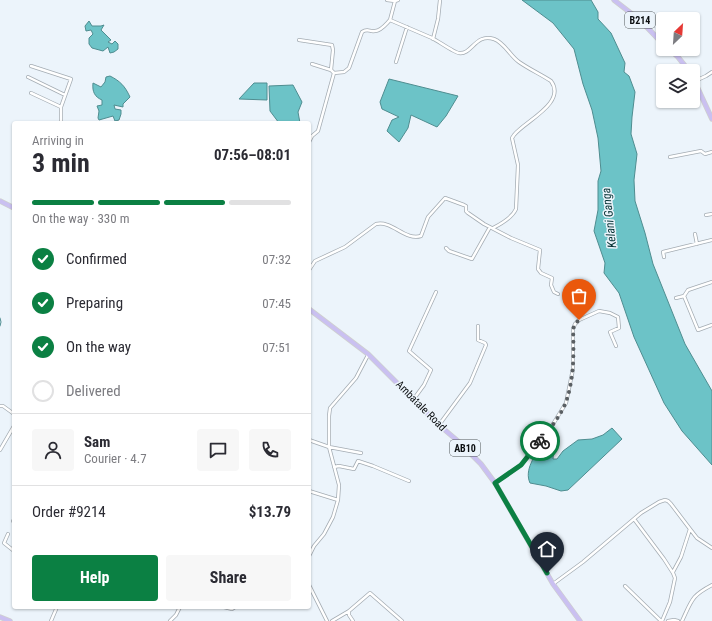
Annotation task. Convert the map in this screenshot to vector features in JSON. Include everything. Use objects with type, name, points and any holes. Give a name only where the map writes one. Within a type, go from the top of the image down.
[{"type":"main road","name":"B214","points":[[614,0],[641,21],[656,37]]},
{"type":"main road","points":[[677,56],[684,64]]},
{"type":"main road","points":[[700,93],[712,119]]},
{"type":"main road","points":[[0,200],[12,207]]},
{"type":"main road","name":"Ambatale Road","points":[[311,312],[368,354],[413,400],[474,456],[495,483],[553,584],[580,621]]},
{"type":"main road","points":[[0,617],[10,621]]},
{"type":"street","points":[[387,0],[398,0]]},
{"type":"street","points":[[433,39],[438,19],[440,0]]},
{"type":"street","points":[[334,73],[344,72],[349,68],[362,32],[365,30],[375,31],[381,29],[390,20],[394,1]]},
{"type":"street","points":[[390,20],[433,39],[461,54],[482,39],[488,38],[496,40],[502,44],[518,62],[551,81],[554,85],[555,91],[550,103],[512,138],[518,165],[516,209],[514,214],[492,228],[472,259],[449,251],[446,248]]},
{"type":"street","points":[[396,62],[407,27]]},
{"type":"street","points":[[299,40],[332,44],[333,50],[331,70]]},
{"type":"street","points":[[312,64],[331,70],[334,73]]},
{"type":"street","points":[[30,66],[71,79],[61,107],[61,121]]},
{"type":"street","points":[[700,78],[712,72]]},
{"type":"street","points":[[311,138],[318,131],[334,73]]},
{"type":"street","points":[[28,77],[65,95]]},
{"type":"street","points":[[31,93],[61,107]]},
{"type":"street","points":[[670,157],[701,151],[705,154],[712,152]]},
{"type":"street","points":[[311,267],[315,261],[345,247],[376,224],[385,224],[411,236],[421,236],[428,217],[445,198],[466,206],[466,211],[468,214],[492,228],[519,242],[540,250],[538,269],[541,273],[552,278],[554,292],[558,294]]},
{"type":"street","points":[[706,215],[712,214]]},
{"type":"street","points":[[695,234],[697,244]]},
{"type":"street","points":[[664,257],[663,252],[712,240]]},
{"type":"street","points":[[676,298],[684,296],[688,290],[712,282]]},
{"type":"street","points":[[413,400],[424,385],[431,370],[409,351],[436,292]]},
{"type":"street","points":[[684,296],[698,330],[712,325]]},
{"type":"street","points":[[495,483],[521,465],[550,429],[566,403],[573,369],[573,329],[575,324],[579,320],[599,311],[610,313],[618,317],[619,328],[610,332],[616,346]]},
{"type":"street","points":[[439,425],[465,391],[478,367],[486,346],[485,343],[477,338],[478,326]]},
{"type":"street","points":[[311,552],[324,534],[333,517],[338,500],[339,485],[329,447],[330,408],[356,378],[368,354]]},
{"type":"street","points":[[0,406],[3,406],[12,413]]},
{"type":"street","points":[[0,450],[12,429]]},
{"type":"street","points":[[311,441],[329,447],[361,453]]},
{"type":"street","points":[[334,467],[339,466],[354,469],[358,461],[409,481]]},
{"type":"street","points":[[311,492],[338,500]]},
{"type":"street","points":[[553,584],[583,562],[634,519],[652,506],[665,500],[668,500],[672,504],[696,538],[712,548]]},
{"type":"street","points":[[625,586],[662,621],[669,604],[675,582],[673,573],[634,519]]},
{"type":"street","points":[[673,573],[690,529]]},
{"type":"street","points":[[8,534],[4,542],[12,549]]},
{"type":"street","points":[[682,621],[693,597],[699,591],[712,585]]},
{"type":"street","points":[[311,589],[327,621]]},
{"type":"street","points":[[332,621],[349,611],[370,593],[402,621]]},
{"type":"street","points":[[51,621],[56,609]]},
{"type":"street","points":[[170,621],[179,609]]},
{"type":"street","points":[[349,611],[349,615],[353,621]]},
{"type":"street","points":[[668,621],[678,621]]},
{"type":"water","name":"Kelani Ganga","points":[[522,0],[591,0],[598,12],[598,19],[611,33],[625,63],[624,72],[629,76],[635,92],[631,134],[637,154],[634,180],[635,201],[653,264],[685,344],[712,391],[712,465],[682,431],[664,403],[634,337],[619,293],[604,273],[605,263],[594,231],[598,210],[598,181],[601,171],[598,138],[592,110],[583,84],[574,49],[553,23]]},
{"type":"water","points":[[89,21],[92,26],[104,25],[101,30],[111,40],[108,42],[112,44],[115,41],[118,44],[118,49],[110,53],[108,47],[103,51],[92,48],[89,44],[89,38],[93,34],[91,30],[86,31],[85,26]]},
{"type":"water","points":[[110,76],[122,84],[130,97],[123,104],[123,107],[114,105],[115,109],[121,110],[119,120],[115,121],[113,116],[99,120],[99,111],[97,106],[102,105],[102,100],[94,94],[93,83],[101,87],[105,82],[106,77]]},
{"type":"water","points":[[389,79],[458,96],[446,116],[437,127],[411,115],[408,128],[399,142],[387,131],[392,120],[399,117],[382,109],[380,102]]},
{"type":"water","points":[[254,83],[267,83],[267,100],[239,99]]},
{"type":"water","points":[[293,85],[302,102],[298,112],[300,121],[278,121],[270,111],[269,86]]},
{"type":"water","points":[[612,428],[622,439],[568,490],[561,491],[530,483],[528,473],[529,468],[541,445],[551,441],[554,444],[553,459],[557,459],[563,451],[578,440],[592,439],[603,435]]},
{"type":"waterway","points":[[0,318],[0,326]]},
{"type":"way so far","points":[[540,441],[550,429],[566,403],[573,369],[573,329],[579,320]]},
{"type":"route","points":[[540,441],[515,471],[495,483],[547,573]]}]
